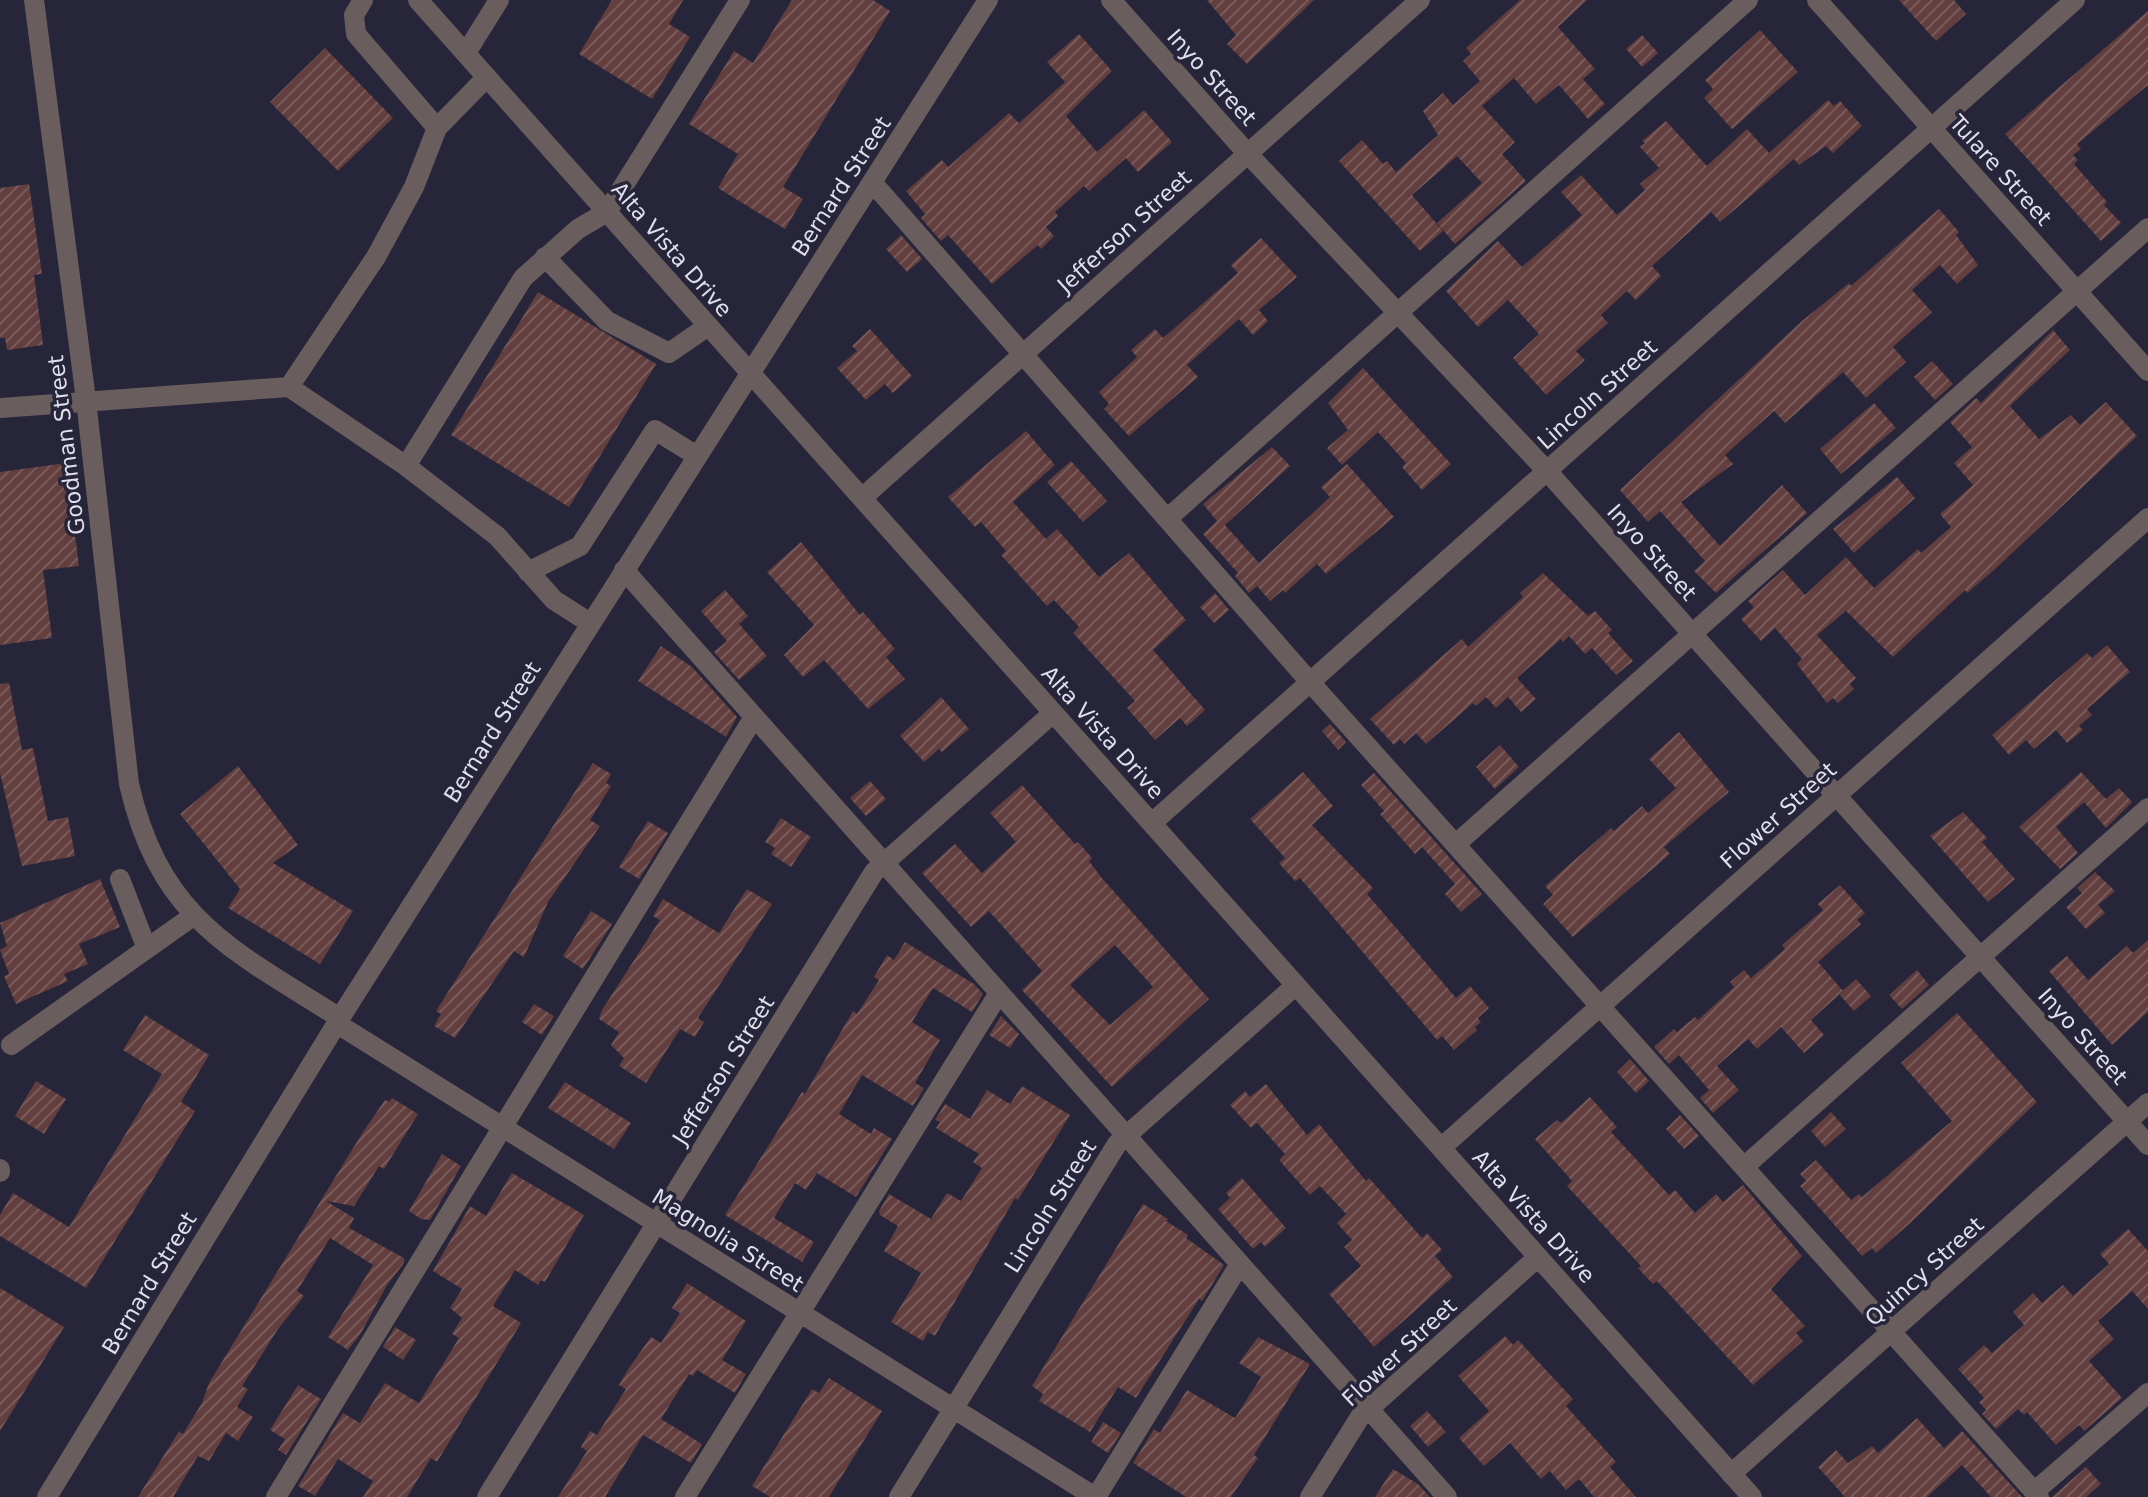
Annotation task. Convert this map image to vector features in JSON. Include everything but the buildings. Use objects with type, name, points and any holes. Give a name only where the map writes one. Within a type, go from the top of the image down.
[{"type":"street","name":"Goodman Street","points":[[34,0],[42,81],[86,400],[129,784],[137,819],[164,878]]},
{"type":"street","points":[[363,0],[354,15],[356,34],[437,128]]},
{"type":"street","name":"Alta Vista Drive","points":[[418,0],[1752,1497]]},
{"type":"street","points":[[466,53],[499,0]]},
{"type":"street","points":[[406,466],[523,278],[578,229],[607,212],[740,0]]},
{"type":"street","name":"Bernard Street","points":[[47,1497],[338,1020],[988,0]]},
{"type":"street","name":"Inyo Street","points":[[1111,0],[1247,153],[1547,471],[2148,1145]]},
{"type":"street","name":"Jefferson Street","points":[[862,498],[1420,0]]},
{"type":"street","points":[[1167,519],[1748,0]]},
{"type":"street","name":"Tulare Street","points":[[1817,0],[2148,371]]},
{"type":"street","name":"Lincoln Street","points":[[1152,823],[2075,0]]},
{"type":"street","points":[[289,387],[376,257],[414,187],[437,128],[487,77]]},
{"type":"street","points":[[872,182],[1310,682],[2036,1494],[2148,1393]]},
{"type":"street","points":[[1456,844],[2148,228]]},
{"type":"street","points":[[545,257],[607,321],[669,353],[708,326]]},
{"type":"street","points":[[0,408],[289,387],[406,466],[497,536],[554,600],[590,623]]},
{"type":"street","points":[[528,572],[580,546],[655,430],[697,456]]},
{"type":"street","name":"Flower Street","points":[[1441,1148],[2148,518]]},
{"type":"street","points":[[624,570],[1447,1497]]},
{"type":"street","name":"Jefferson Street","points":[[487,1497],[874,872],[1053,713]]},
{"type":"street","points":[[276,1497],[505,1128],[754,717]]},
{"type":"street","points":[[1745,1166],[2148,808]]},
{"type":"street","name":"Magnolia Street","points":[[164,878],[193,916],[227,947],[505,1128],[1096,1497]]},
{"type":"street","points":[[120,879],[147,949]]},
{"type":"street","points":[[11,1045],[193,916]]},
{"type":"street","name":"Lincoln Street","points":[[899,1497],[1117,1144],[1296,985]]},
{"type":"street","points":[[685,1497],[999,993]]},
{"type":"street","name":"Quincy Street","points":[[1731,1474],[2148,1103]]},
{"type":"street","name":"Flower Street","points":[[1310,1497],[1360,1417],[1538,1257]]},
{"type":"street","points":[[1096,1497],[1240,1264]]}]
